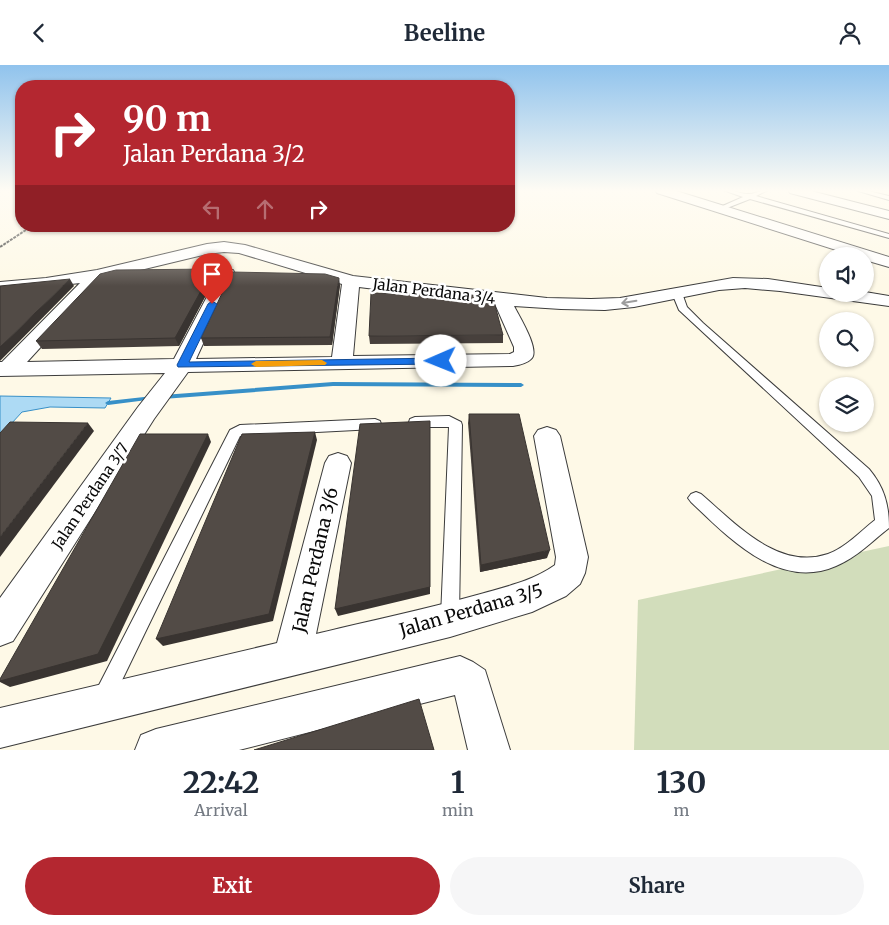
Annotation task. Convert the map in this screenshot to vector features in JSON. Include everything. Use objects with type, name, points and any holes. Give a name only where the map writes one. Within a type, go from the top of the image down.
[{"type":"street","points":[[761,222],[889,262]]},
{"type":"street","name":"Jalan Perdana 3/4","points":[[0,287],[46,283],[98,275],[207,249],[240,248],[351,281],[502,299],[524,347],[524,355],[513,360],[4,369]]},
{"type":"street","name":"Jalan Perdana 3/7","points":[[0,628],[154,402],[182,365],[227,274]]},
{"type":"street","points":[[4,369],[98,275]]},
{"type":"street","points":[[342,363],[351,281]]},
{"type":"street","points":[[502,299],[586,305],[621,303],[704,286],[734,283],[768,284],[819,292]]},
{"type":"street","points":[[874,299],[889,301]]},
{"type":"street","name":"Jalan Perdana 3/5","points":[[292,658],[450,620],[532,596],[554,585],[569,573],[572,557],[547,437]]},
{"type":"street","name":"Jalan Perdana 3/6","points":[[292,658],[338,463]]},
{"type":"street","points":[[0,728],[292,658]]},
{"type":"street","points":[[156,750],[460,675],[471,684],[489,750]]},
{"type":"lane","points":[[841,222],[889,235]]},
{"type":"lane","points":[[677,293],[682,308],[699,325],[864,473],[878,490],[883,506],[883,523],[831,561],[810,565],[789,564],[766,555],[746,542],[696,498]]},
{"type":"lane","points":[[100,705],[235,433],[240,430],[449,421],[456,425],[450,620]]},
{"type":"path","points":[[0,247],[23,232]]},
{"type":"green space","points":[[889,546],[889,750],[634,750],[638,600]]},
{"type":"water","points":[[0,396],[111,398],[105,408],[50,407],[22,412],[0,436]]},
{"type":"building","points":[[213,269],[175,338],[36,341],[100,274],[116,270]]},
{"type":"building","points":[[232,272],[325,274],[339,278],[330,337],[201,338]]},
{"type":"building","points":[[70,279],[0,347],[0,286]]},
{"type":"building","points":[[371,293],[471,295],[493,298],[503,335],[369,336]]},
{"type":"building","points":[[469,414],[519,414],[550,550],[481,565]]},
{"type":"building","points":[[430,421],[430,587],[335,609],[360,424]]},
{"type":"building","points":[[10,422],[88,423],[0,537],[0,433]]},
{"type":"building","points":[[315,432],[269,614],[156,639],[242,434]]},
{"type":"building","points":[[140,434],[208,434],[98,654],[0,681],[0,679]]},
{"type":"building","points":[[419,699],[434,750],[254,750]]},
{"type":"waterway","points":[[163,397],[333,384],[521,385]]},
{"type":"waterway","points":[[108,403],[153,398]]},
{"type":"slow traffic","points":[[256,364],[322,363]]},
{"type":"route","points":[[212,304],[182,365],[441,361]]}]
